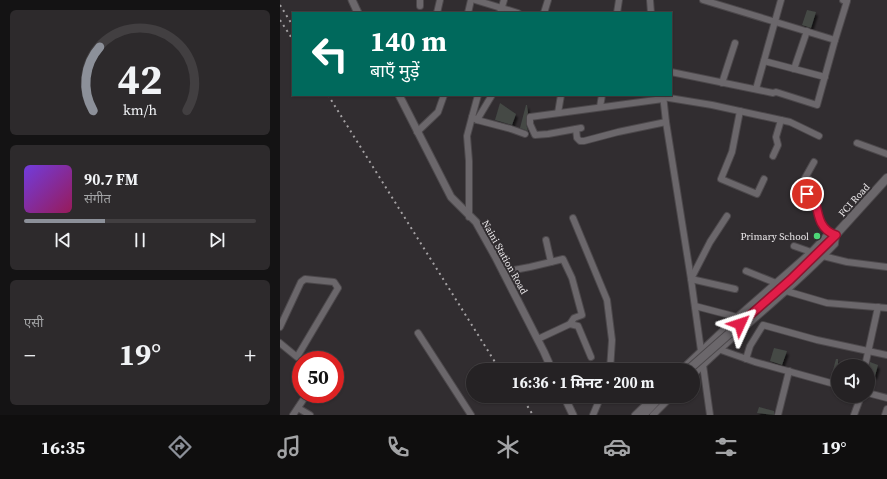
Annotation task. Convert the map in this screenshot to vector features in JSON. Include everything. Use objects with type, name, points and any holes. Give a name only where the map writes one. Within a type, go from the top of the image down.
[{"type":"main road","name":"FCI Road","points":[[696,363],[790,280],[886,182]]},
{"type":"main road","points":[[643,415],[654,403]]},
{"type":"street","points":[[352,0],[358,12]]},
{"type":"street","points":[[437,12],[440,0]]},
{"type":"street","points":[[468,12],[471,0]]},
{"type":"street","points":[[475,0],[501,10],[512,12]]},
{"type":"street","points":[[501,10],[504,0]]},
{"type":"street","points":[[544,12],[548,0]]},
{"type":"street","points":[[617,12],[619,0]]},
{"type":"street","points":[[650,0],[651,12]]},
{"type":"street","points":[[703,0],[835,40]]},
{"type":"street","points":[[756,90],[781,0]]},
{"type":"street","points":[[672,72],[756,90],[772,93],[776,92],[817,105],[835,40],[848,1],[843,0]]},
{"type":"street","points":[[794,69],[807,31]]},
{"type":"street","points":[[722,83],[735,43]]},
{"type":"street","points":[[764,61],[825,76]]},
{"type":"street","name":"Naini Station Road","points":[[399,96],[451,197],[469,217],[476,222],[549,363]]},
{"type":"street","points":[[417,132],[438,112],[444,96]]},
{"type":"street","points":[[469,217],[469,161],[467,136],[474,118],[478,96]]},
{"type":"street","points":[[474,118],[491,96]]},
{"type":"street","points":[[558,113],[561,96]]},
{"type":"street","points":[[600,107],[602,96]]},
{"type":"street","points":[[666,122],[580,141],[577,138],[578,129],[535,135],[530,124],[530,117],[663,97],[790,122],[819,136]]},
{"type":"street","points":[[663,97],[692,279],[710,415]]},
{"type":"street","points":[[740,111],[732,152],[721,179],[756,194],[764,179]]},
{"type":"street","points":[[474,118],[525,134]]},
{"type":"street","points":[[773,156],[778,145],[776,137],[781,120]]},
{"type":"street","points":[[857,143],[887,154]]},
{"type":"street","points":[[700,368],[786,291],[835,244],[832,236],[819,222],[815,199],[807,194],[806,188],[810,180],[803,177],[814,162]]},
{"type":"street","points":[[692,279],[710,242],[727,216]]},
{"type":"street","points":[[573,218],[607,300],[612,340],[610,363]]},
{"type":"street","points":[[688,363],[737,317],[811,252],[832,236]]},
{"type":"street","points":[[546,240],[551,262]]},
{"type":"street","points":[[794,246],[811,252]]},
{"type":"street","points":[[823,256],[847,262],[887,267]]},
{"type":"street","points":[[503,272],[530,268],[563,259],[572,278],[582,315],[574,318],[570,324],[538,340]]},
{"type":"street","points":[[746,271],[776,283]]},
{"type":"street","points":[[280,327],[301,282],[306,279],[334,282],[337,285],[338,288],[303,351]]},
{"type":"street","points":[[692,279],[735,289]]},
{"type":"street","points":[[786,291],[827,303],[887,308]]},
{"type":"street","points":[[695,306],[737,317]]},
{"type":"street","points":[[867,359],[878,307]]},
{"type":"street","points":[[570,324],[578,326],[591,357]]},
{"type":"street","points":[[746,359],[750,346],[763,325],[803,337],[887,355]]},
{"type":"street","points":[[418,333],[471,415]]},
{"type":"street","points":[[280,343],[292,352]]},
{"type":"street","points":[[721,350],[746,359],[831,383]]},
{"type":"street","points":[[778,415],[789,371]]},
{"type":"street","points":[[875,395],[887,398]]},
{"type":"street","points":[[292,415],[301,403]]},
{"type":"street","points":[[567,403],[573,415]]},
{"type":"street","points":[[593,415],[598,403]]},
{"type":"street","points":[[635,415],[648,403]]},
{"type":"street","points":[[653,415],[665,403]]},
{"type":"street","points":[[854,415],[858,403]]},
{"type":"street","points":[[298,408],[310,415]]},
{"type":"street","points":[[884,415],[887,409]]},
{"type":"building","points":[[807,10],[816,12],[811,28],[802,25]]},
{"type":"building","points":[[500,103],[516,114],[512,125],[495,120]]},
{"type":"building","points":[[526,105],[528,113],[526,117],[526,124],[528,131],[520,128]]},
{"type":"building","points":[[774,348],[787,351],[782,365],[770,361]]},
{"type":"building","points":[[875,364],[878,365],[875,376]]},
{"type":"building","points":[[759,407],[774,411],[774,415],[757,413]]},
{"type":"railway","points":[[280,5],[292,24]]},
{"type":"railway","points":[[280,20],[292,38]]},
{"type":"railway","points":[[329,96],[496,363]]},
{"type":"railway","points":[[525,403],[533,415]]},
{"type":"place","name":"Primary School","points":[[817,236]]},
{"type":"route","points":[[740,324],[790,280],[836,235],[829,233],[819,222],[815,199],[807,194]]}]
